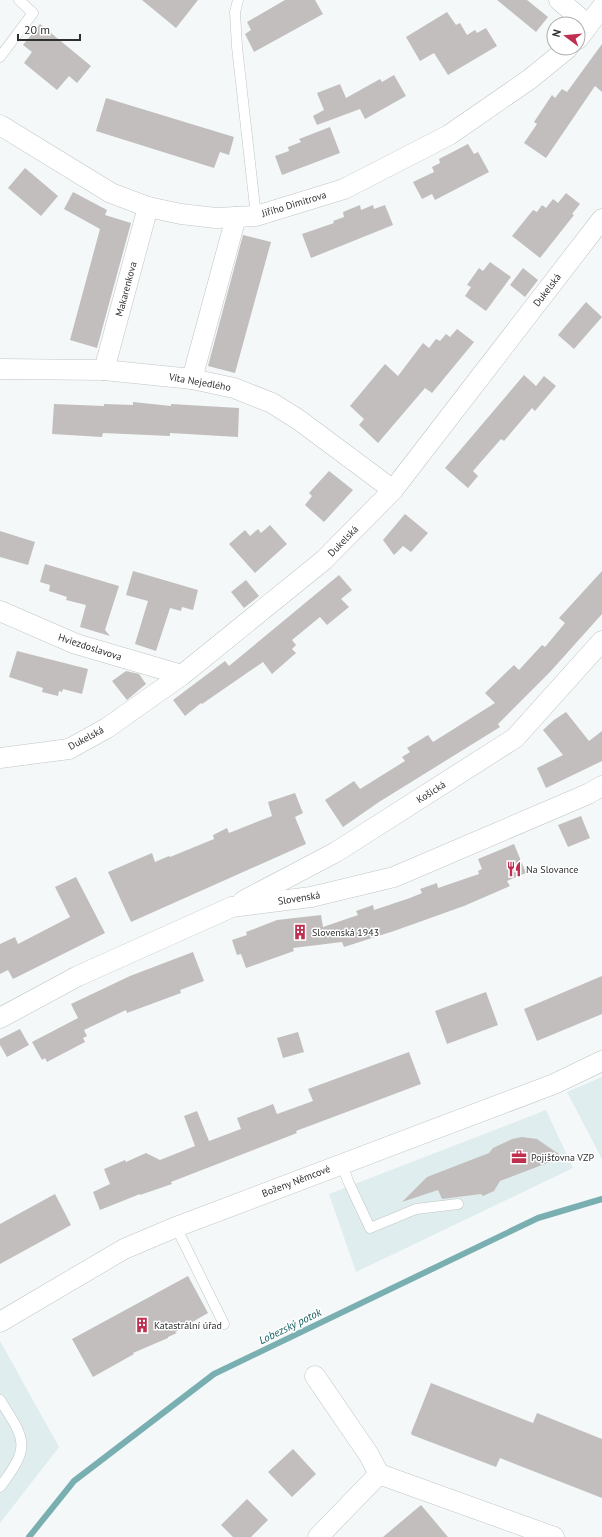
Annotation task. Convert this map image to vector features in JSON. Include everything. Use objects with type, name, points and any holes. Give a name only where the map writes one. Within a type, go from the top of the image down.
[{"type":"street","points":[[559,0],[571,16]]},
{"type":"street","points":[[586,28],[602,7]]},
{"type":"street","name":"Jiřího Dimitrova","points":[[0,125],[111,193],[148,207],[181,214],[216,218],[256,216],[344,189],[449,135],[530,79],[558,56]]},
{"type":"street","name":"Makarenkova","points":[[104,370],[148,207]]},
{"type":"street","points":[[192,379],[236,217]]},
{"type":"street","name":"Dukelská","points":[[0,758],[69,749],[107,728],[182,675],[324,560],[393,490],[602,219]]},
{"type":"street","name":"Víta Nejedlého","points":[[0,368],[104,370],[192,379],[234,388],[272,403],[299,420],[393,490]]},
{"type":"street","name":"Hviezdoslavova","points":[[0,612],[76,644],[182,675]]},
{"type":"street","name":"Košická","points":[[232,907],[336,852],[515,738],[602,641]]},
{"type":"street","name":"Slovenská","points":[[0,1018],[78,976],[232,907],[311,898],[394,877],[588,794],[602,786]]},
{"type":"street","name":"Boženy Němcové","points":[[0,1322],[124,1249],[176,1227],[554,1084],[602,1061]]},
{"type":"street","points":[[315,1376],[369,1454],[379,1474],[551,1537]]},
{"type":"street","points":[[318,1537],[379,1474]]},
{"type":"lane","points":[[0,57],[33,13],[19,0]]},
{"type":"lane","points":[[238,0],[235,12],[237,47],[256,216]]},
{"type":"lane","points":[[342,1164],[348,1181],[370,1228],[416,1209],[458,1204]]},
{"type":"lane","points":[[176,1227],[224,1324]]},
{"type":"lane","points":[[0,1400],[19,1430],[23,1446],[16,1466],[0,1487]]},
{"type":"shaded area","points":[[602,1077],[602,1159],[567,1092]]},
{"type":"shaded area","points":[[546,1110],[573,1168],[356,1272],[329,1194]]},
{"type":"shaded area","points":[[0,1341],[59,1447],[0,1523]]},
{"type":"building","points":[[142,0],[198,0],[176,28]]},
{"type":"building","points":[[285,0],[315,0],[323,14],[254,52],[245,34],[251,30],[247,22]]},
{"type":"building","points":[[497,0],[527,0],[547,16],[546,20],[536,32]]},
{"type":"building","points":[[447,12],[456,25],[460,23],[467,35],[475,30],[477,33],[486,28],[497,46],[448,75],[434,53],[420,61],[406,37]]},
{"type":"building","points":[[40,24],[91,66],[77,83],[69,76],[57,90],[24,63],[32,52],[23,45]]},
{"type":"building","points":[[602,44],[602,92],[595,86],[546,158],[524,143],[537,124],[534,122],[552,95],[555,98],[562,89],[567,92]]},
{"type":"building","points":[[394,75],[406,96],[365,119],[360,109],[317,125],[313,116],[324,110],[317,93],[340,84],[346,98],[380,79],[382,82]]},
{"type":"building","points":[[106,98],[234,137],[229,155],[220,152],[214,168],[96,131]]},
{"type":"building","points":[[330,127],[340,153],[282,175],[275,156],[289,151],[288,147],[301,142],[299,139]]},
{"type":"building","points":[[468,144],[474,154],[478,152],[489,172],[435,200],[432,194],[422,199],[413,182],[434,172],[432,167],[440,163],[439,159]]},
{"type":"building","points":[[25,168],[58,196],[41,216],[8,188]]},
{"type":"building","points":[[73,192],[107,210],[105,215],[131,223],[97,348],[70,340],[100,229],[64,209]]},
{"type":"building","points":[[566,193],[580,204],[572,214],[574,215],[540,258],[512,236],[533,210],[537,212],[542,205],[546,208],[553,199],[558,203]]},
{"type":"building","points":[[360,205],[361,210],[373,205],[374,209],[385,205],[393,225],[311,258],[302,234],[334,223],[333,221],[344,217],[343,212]]},
{"type":"building","points":[[243,235],[271,242],[235,373],[208,366]]},
{"type":"building","points":[[490,262],[511,277],[486,311],[465,296],[471,287],[467,285],[479,268],[483,271]]},
{"type":"building","points":[[523,268],[538,280],[525,297],[510,285]]},
{"type":"building","points":[[586,302],[602,317],[574,349],[558,335]]},
{"type":"building","points":[[457,329],[474,342],[432,393],[425,388],[378,443],[359,425],[364,419],[350,406],[385,364],[398,376],[423,343],[429,348],[436,339],[440,341],[446,334],[450,337]]},
{"type":"building","points":[[524,375],[536,386],[544,376],[556,386],[535,411],[532,408],[504,441],[501,439],[473,471],[478,476],[468,488],[445,468]]},
{"type":"building","points":[[133,402],[171,406],[171,404],[239,408],[238,437],[170,433],[170,436],[103,433],[102,437],[52,434],[54,404],[104,406],[104,404],[133,405]]},
{"type":"building","points":[[329,471],[353,490],[324,522],[305,505],[312,496],[309,493]]},
{"type":"building","points":[[405,514],[428,533],[411,552],[403,546],[394,555],[383,540]]},
{"type":"building","points":[[270,525],[287,544],[255,573],[229,544],[245,530],[250,536],[258,529],[261,533]]},
{"type":"building","points":[[0,531],[35,542],[28,565],[0,557]]},
{"type":"building","points":[[45,564],[119,586],[105,630],[110,636],[80,627],[86,605],[66,600],[67,597],[49,591],[50,585],[40,582]]},
{"type":"building","points":[[133,571],[198,590],[193,610],[182,607],[181,611],[170,608],[156,651],[135,644],[148,601],[126,595]]},
{"type":"building","points":[[602,571],[602,614],[550,672],[498,724],[500,727],[379,802],[343,827],[325,800],[354,781],[360,789],[405,761],[402,757],[410,752],[407,748],[428,735],[433,742],[495,703],[485,693],[514,665],[519,670],[542,645],[545,647],[565,623],[559,618]]},
{"type":"building","points":[[339,575],[352,590],[341,599],[349,607],[327,625],[320,617],[292,640],[296,645],[292,649],[296,653],[272,674],[263,662],[202,704],[201,703],[185,716],[173,700],[225,661],[229,666]]},
{"type":"building","points":[[246,580],[259,596],[244,608],[231,592]]},
{"type":"building","points":[[17,651],[88,669],[82,694],[63,689],[62,692],[59,691],[58,696],[42,692],[43,688],[9,677]]},
{"type":"building","points":[[126,671],[139,674],[146,684],[127,700],[112,681]]},
{"type":"building","points":[[566,712],[589,741],[602,731],[602,761],[546,788],[537,768],[563,755],[543,730]]},
{"type":"building","points":[[295,793],[303,813],[295,817],[306,844],[131,922],[108,872],[152,853],[155,862],[169,856],[170,857],[214,839],[213,835],[227,828],[229,833],[272,816],[268,802]]},
{"type":"building","points":[[581,816],[590,838],[568,847],[558,825]]},
{"type":"building","points":[[514,844],[526,873],[507,881],[510,886],[464,906],[344,947],[342,942],[293,948],[294,951],[246,968],[241,954],[237,955],[232,940],[247,935],[246,932],[277,920],[321,915],[323,927],[358,915],[356,911],[373,905],[374,910],[410,898],[422,893],[420,889],[437,883],[438,888],[479,874],[478,871],[482,869],[478,859]]},
{"type":"building","points":[[76,877],[105,933],[13,979],[8,970],[0,974],[0,944],[15,937],[18,944],[70,917],[55,887]]},
{"type":"building","points":[[193,952],[204,981],[180,990],[181,993],[127,1013],[126,1010],[84,1030],[87,1036],[83,1038],[85,1042],[47,1062],[45,1058],[42,1060],[32,1042],[78,1018],[71,1004],[130,976]]},
{"type":"building","points":[[602,976],[602,1014],[537,1041],[524,1009]]},
{"type":"building","points":[[486,992],[498,1025],[447,1044],[435,1011]]},
{"type":"building","points":[[20,1029],[29,1045],[7,1057],[0,1045],[0,1039]]},
{"type":"building","points":[[298,1032],[304,1052],[283,1058],[277,1038]]},
{"type":"building","points":[[409,1052],[421,1084],[296,1131],[297,1133],[171,1182],[172,1184],[140,1194],[100,1210],[93,1192],[110,1184],[104,1169],[125,1160],[126,1162],[146,1153],[160,1160],[195,1146],[184,1116],[197,1111],[209,1141],[241,1129],[237,1118],[273,1104],[277,1114],[313,1101],[308,1089]]},
{"type":"building","points":[[522,1137],[537,1139],[563,1157],[500,1181],[494,1191],[483,1196],[481,1194],[442,1199],[438,1190],[402,1202],[427,1177],[489,1153],[493,1148],[512,1139]]},
{"type":"building","points":[[55,1194],[71,1225],[0,1264],[0,1224]]},
{"type":"building","name":"Katastrální úřad","points":[[188,1276],[208,1313],[175,1332],[177,1333],[133,1353],[134,1354],[93,1377],[72,1339]]},
{"type":"building","points":[[431,1383],[533,1423],[537,1413],[602,1439],[602,1498],[500,1458],[496,1467],[412,1435],[411,1433]]},
{"type":"building","points":[[293,1449],[316,1474],[292,1497],[268,1472]]},
{"type":"building","points":[[247,1499],[268,1520],[251,1537],[233,1537],[221,1525]]},
{"type":"building","points":[[421,1505],[448,1537],[383,1537]]},
{"type":"waterway","name":"Lobezský potok","points":[[29,1537],[74,1481],[214,1374],[538,1218],[602,1199]]},
{"type":"place","name":"Na Slovance","points":[[514,869]]},
{"type":"place","name":"Slovenská 1943","points":[[300,932]]},
{"type":"place","name":"Pojišťovna VZP","points":[[519,1157]]},
{"type":"place","name":"Katastrální úřad","points":[[142,1325]]}]
